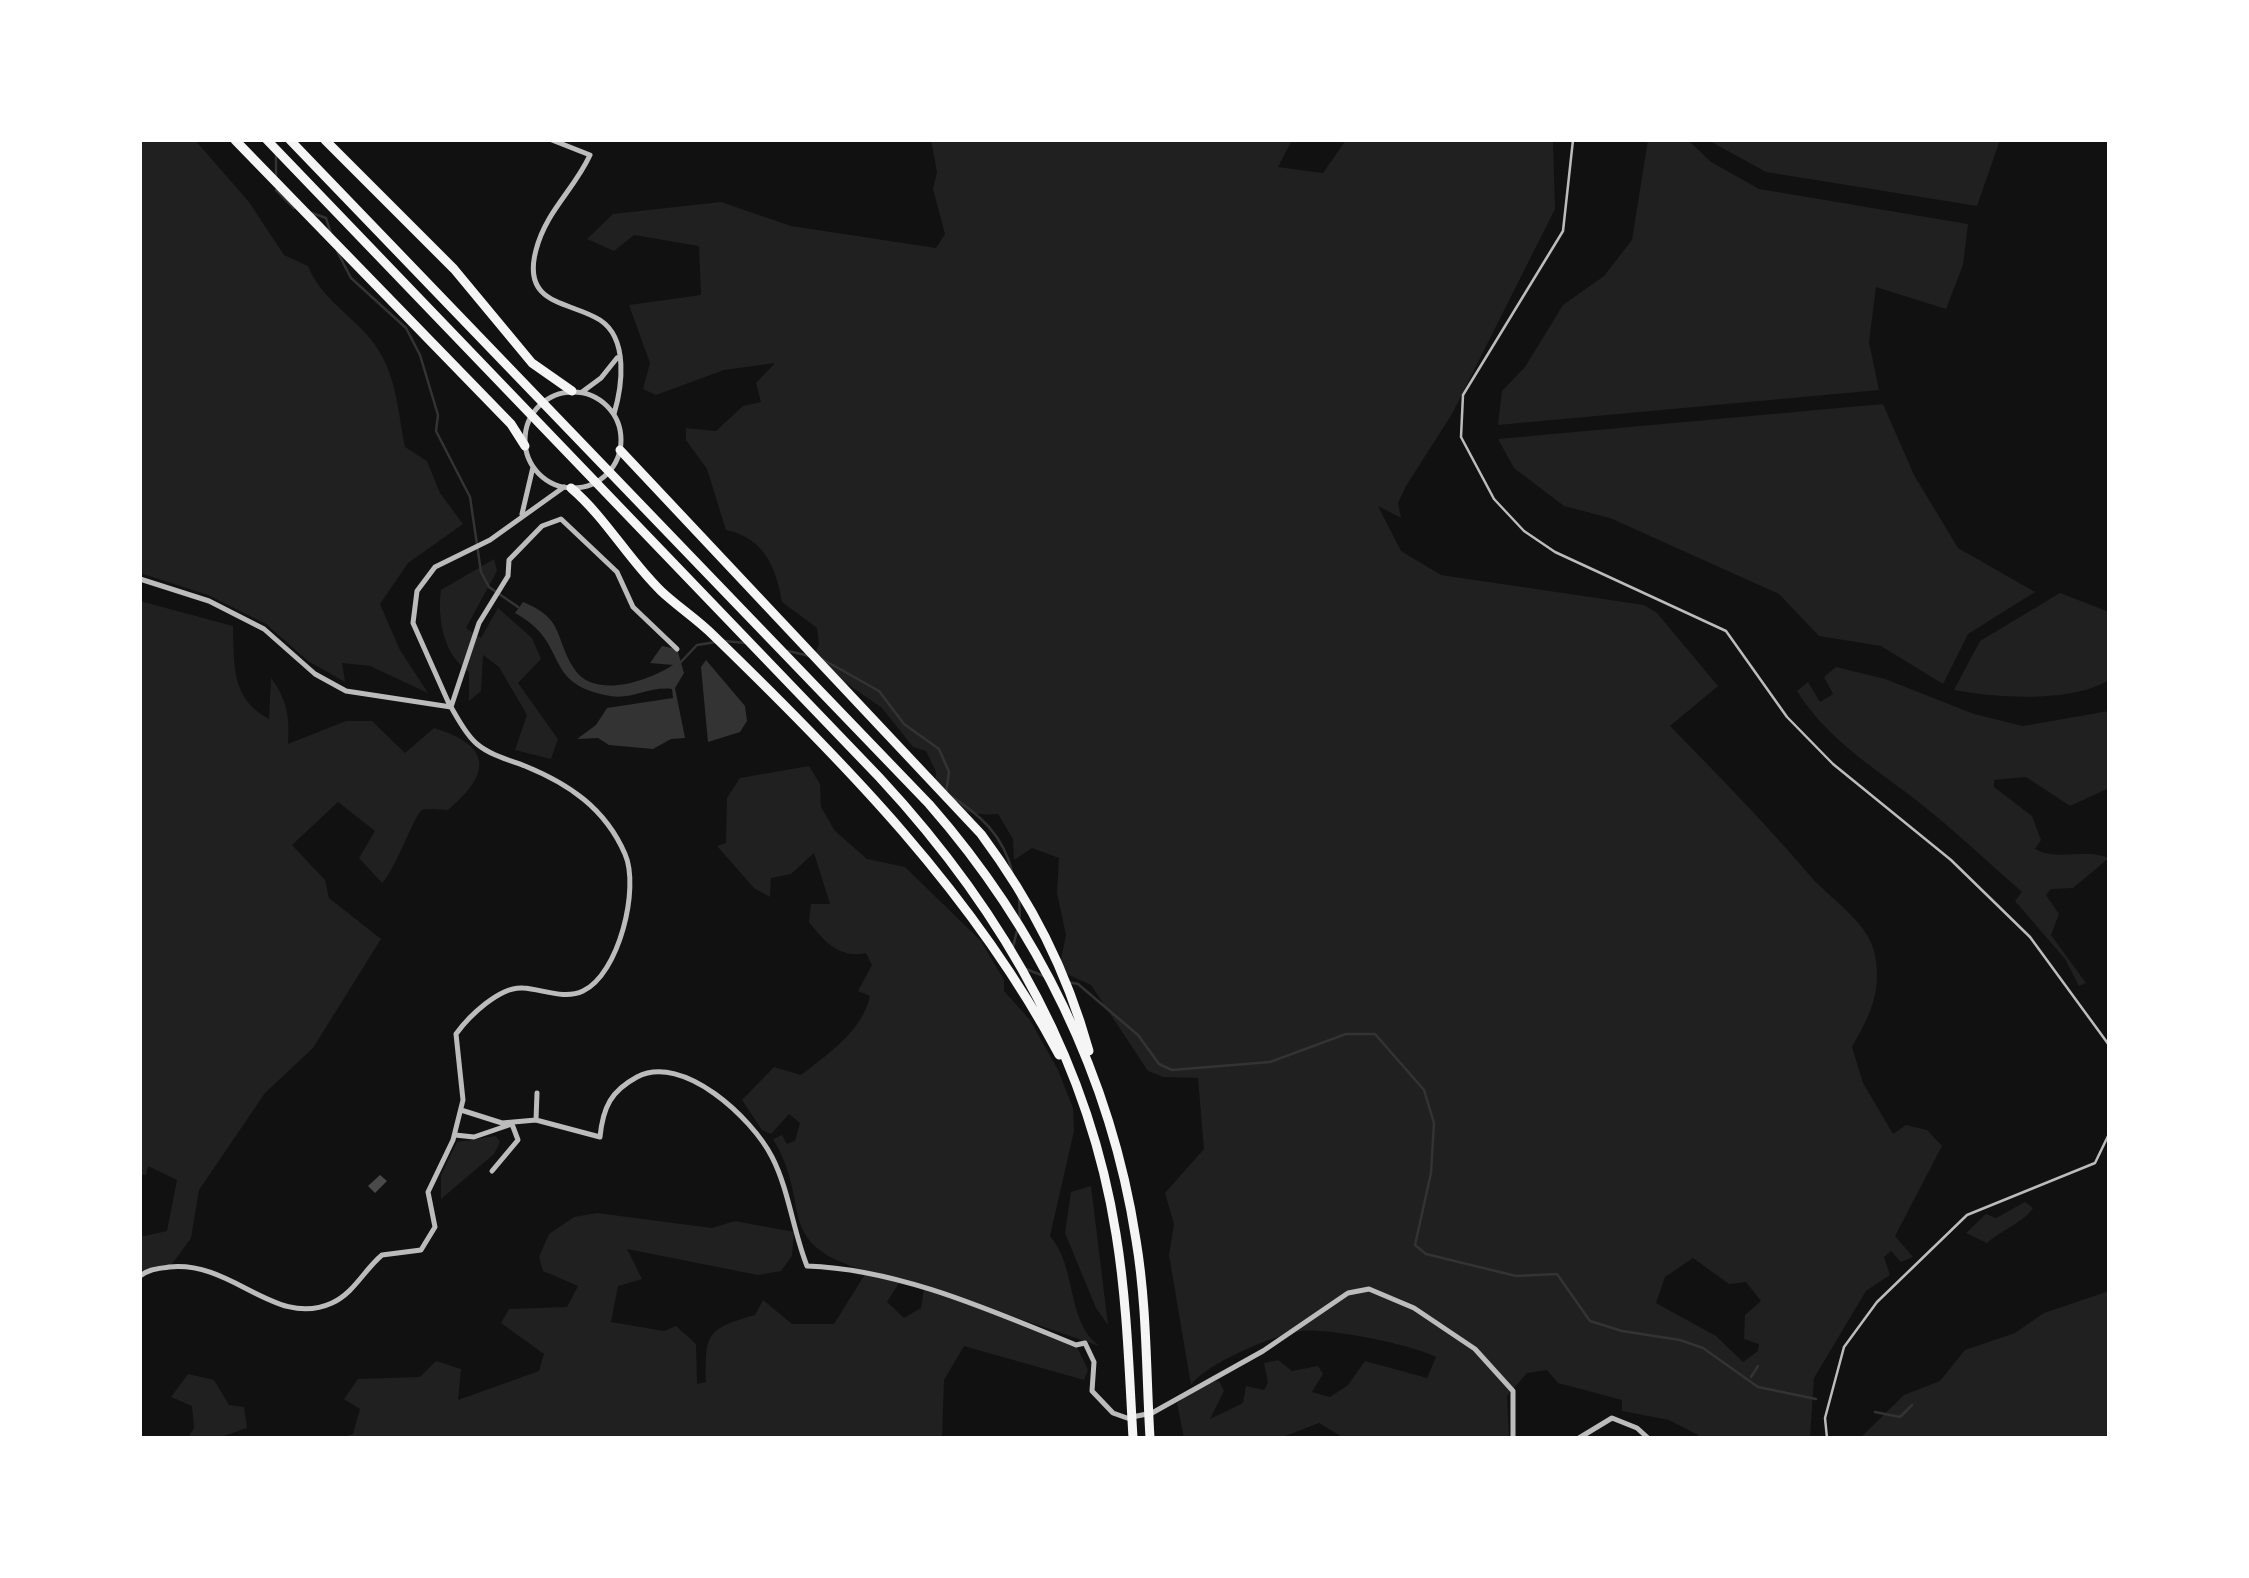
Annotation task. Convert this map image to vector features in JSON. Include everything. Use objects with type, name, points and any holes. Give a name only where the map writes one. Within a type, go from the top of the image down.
[{"type":"highway","points":[[235,140],[511,424],[524,446]]},
{"type":"highway","points":[[267,140],[476,352],[913,813],[989,912],[1082,1097],[1116,1230],[1133,1438]]},
{"type":"highway","points":[[290,140],[929,804],[1010,910],[1066,1009],[1104,1106]]},
{"type":"highway","points":[[325,140],[454,268],[542,372],[577,392]]},
{"type":"highway","points":[[620,450],[676,504],[981,834],[1049,937],[1076,1003],[1137,1242],[1150,1438]]},
{"type":"highway","points":[[568,488],[628,550],[656,586],[711,633],[894,822],[989,937],[1045,1020]]},
{"type":"street","points":[[140,1276],[148,1270],[183,1266],[212,1270],[269,1302],[306,1307],[334,1302],[382,1255],[416,1252],[426,1245],[434,1227],[428,1192],[455,1135],[461,1110],[456,1034],[512,989],[562,994],[591,985],[626,923],[632,894],[628,861],[606,823],[575,789],[482,748],[450,707],[422,651],[412,615],[425,578],[457,554],[503,531],[568,488],[590,485],[607,475],[620,450],[614,414],[624,373],[612,335],[602,321],[560,306],[540,288],[534,262],[552,208],[578,178],[590,155],[552,140]]},
{"type":"street","points":[[568,488],[548,481],[532,467],[524,446],[526,426],[536,408],[552,396],[577,392],[601,378],[617,358]]},
{"type":"street","points":[[577,392],[594,396],[614,414]]},
{"type":"street","points":[[522,516],[532,467]]},
{"type":"street","points":[[450,707],[479,623],[508,576],[509,560],[542,526],[561,518],[618,572],[633,607],[677,649]]},
{"type":"street","points":[[140,579],[208,601],[264,629],[315,674],[346,691],[450,707]]},
{"type":"street","points":[[455,1135],[474,1137],[536,1120],[600,1137],[609,1095],[620,1086],[649,1072],[691,1079],[737,1114],[772,1156],[808,1266],[860,1270],[998,1313],[1076,1345],[1085,1343],[1094,1362],[1092,1391],[1112,1412],[1127,1418],[1168,1406],[1263,1352],[1348,1293],[1369,1289],[1414,1308],[1474,1349],[1513,1390],[1513,1438]]},
{"type":"street","points":[[536,1120],[537,1092]]},
{"type":"street","points":[[461,1110],[512,1124]]},
{"type":"street","points":[[492,1171],[518,1140],[512,1124]]},
{"type":"street","points":[[1578,1438],[1612,1418],[1637,1428],[1648,1438]]},
{"type":"lane","points":[[1573,140],[1563,231],[1463,395],[1462,436],[1494,499],[1524,532],[1555,552],[1726,631],[1787,717],[1822,752],[1951,860],[2030,937],[2109,1045]]},
{"type":"lane","points":[[1827,1438],[1825,1418],[1844,1347],[1877,1302],[1968,1215],[2095,1163],[2109,1134]]},
{"type":"shaded area","points":[[140,140],[195,140],[249,202],[284,255],[308,266],[323,291],[382,356],[394,389],[405,447],[427,461],[440,493],[463,524],[408,563],[380,604],[400,650],[428,693],[370,666],[342,663],[345,682],[308,661],[266,624],[208,595],[140,573]]},
{"type":"shaded area","points":[[931,140],[1292,140],[1278,167],[1323,173],[1346,140],[1553,140],[1555,209],[1452,414],[1406,486],[1398,503],[1401,518],[1378,506],[1401,551],[1441,575],[1644,605],[1657,613],[1718,686],[1670,726],[1858,923],[1872,944],[1876,992],[1852,1047],[1863,1083],[1893,1134],[1906,1125],[1927,1130],[1942,1146],[1895,1236],[1913,1257],[1901,1262],[1891,1251],[1884,1257],[1890,1275],[1866,1291],[1814,1378],[1810,1438],[1696,1438],[1698,1435],[1669,1420],[1622,1411],[1622,1400],[1558,1383],[1547,1370],[1527,1373],[1507,1396],[1509,1438],[1344,1438],[1319,1423],[1280,1438],[1184,1438],[1177,1403],[1204,1383],[1219,1381],[1224,1391],[1210,1419],[1243,1403],[1246,1386],[1264,1390],[1268,1383],[1264,1363],[1278,1360],[1292,1371],[1318,1366],[1323,1374],[1312,1392],[1330,1397],[1348,1385],[1365,1361],[1427,1378],[1436,1357],[1370,1338],[1301,1331],[1242,1351],[1211,1368],[1191,1385],[1169,1255],[1174,1224],[1165,1193],[1204,1149],[1198,1078],[1163,1077],[1148,1071],[1091,985],[1054,968],[1060,964],[1066,935],[1057,893],[1059,858],[1032,848],[1014,860],[1013,839],[998,814],[963,810],[942,796],[935,789],[936,772],[926,751],[913,747],[882,708],[813,660],[819,644],[817,628],[782,602],[772,566],[759,547],[726,530],[707,469],[686,440],[686,428],[716,431],[743,406],[761,402],[756,383],[775,363],[724,370],[656,395],[643,389],[650,363],[629,305],[701,295],[699,246],[634,235],[614,251],[587,239],[613,214],[721,202],[791,226],[936,248],[945,234],[933,189],[937,172]],"holes":[[[1693,1258],[1729,1284],[1746,1282],[1761,1301],[1745,1315],[1744,1339],[1759,1344],[1758,1351],[1743,1362],[1716,1336],[1656,1303],[1665,1277]]]},
{"type":"shaded area","points":[[1648,140],[1688,140],[1711,162],[1759,189],[1968,224],[1963,265],[1946,309],[1876,287],[1869,342],[1879,390],[1498,425],[1502,391],[1525,367],[1563,305],[1604,276],[1632,240]]},
{"type":"shaded area","points":[[1708,140],[2000,140],[1977,206],[1766,172]]},
{"type":"shaded area","points":[[1883,404],[1914,475],[1958,548],[2035,592],[1968,634],[1943,684],[1881,646],[1819,636],[1779,594],[1610,518],[1564,506],[1514,468],[1498,439]]},
{"type":"shaded area","points":[[494,559],[497,571],[466,628],[481,638],[498,608],[532,638],[541,659],[518,683],[558,739],[551,759],[515,750],[527,715],[499,667],[483,655],[481,691],[469,701],[469,672],[454,657],[444,636],[441,590]]},
{"type":"shaded area","points":[[2060,593],[2109,612],[2109,680],[2055,695],[1991,695],[1954,690],[1980,641]]},
{"type":"shaded area","points":[[140,601],[233,626],[235,667],[241,691],[247,702],[269,719],[271,678],[286,709],[288,744],[346,721],[372,721],[405,753],[434,728],[467,743],[479,762],[473,784],[448,810],[425,809],[419,813],[382,883],[359,858],[375,831],[338,802],[292,845],[325,880],[329,898],[381,939],[313,1048],[265,1093],[199,1190],[191,1238],[172,1264],[140,1274],[140,1237],[167,1231],[177,1180],[148,1166],[146,1175],[140,1174]]},
{"type":"shaded area","points":[[523,602],[552,622],[573,667],[594,683],[621,685],[650,677],[673,665],[650,663],[662,646],[677,649],[684,673],[675,688],[685,738],[671,739],[653,749],[609,745],[598,738],[577,739],[596,725],[607,708],[673,698],[672,689],[618,697],[573,682],[544,637],[515,613]]},
{"type":"shaded area","points":[[706,660],[745,706],[747,721],[740,732],[708,742],[701,667]]},
{"type":"shaded area","points":[[1836,667],[1885,679],[1974,714],[2023,726],[2109,711],[2109,788],[2070,806],[2026,777],[1994,780],[1994,787],[2032,816],[2041,840],[2035,849],[2109,858],[2073,888],[2051,889],[2046,895],[2059,914],[2051,935],[2086,983],[2079,986],[2065,959],[2015,901],[2022,892],[1930,811],[1851,751],[1809,708],[1797,691],[1808,682],[1820,702],[1833,694],[1824,677]]},
{"type":"shaded area","points":[[809,766],[820,784],[821,807],[835,831],[867,859],[905,867],[981,941],[1004,980],[1004,991],[1030,1020],[1058,1070],[1073,1108],[1074,1131],[1050,1236],[1065,1263],[1081,1322],[1099,1346],[939,1291],[1076,1345],[1088,1370],[1084,1380],[964,1346],[944,1380],[942,1438],[342,1438],[353,1434],[360,1409],[344,1399],[358,1379],[420,1377],[436,1361],[461,1369],[458,1400],[539,1371],[544,1354],[501,1323],[509,1309],[567,1307],[578,1286],[543,1271],[539,1257],[549,1234],[574,1217],[597,1213],[712,1228],[735,1221],[794,1232],[792,1256],[781,1271],[758,1275],[627,1249],[642,1279],[618,1286],[611,1322],[664,1331],[676,1326],[696,1344],[697,1384],[706,1382],[708,1343],[718,1329],[755,1315],[763,1300],[792,1324],[834,1324],[867,1271],[837,1260],[805,1235],[785,1163],[773,1139],[782,1135],[787,1144],[795,1141],[800,1123],[789,1114],[771,1134],[762,1130],[742,1100],[774,1067],[801,1075],[843,1040],[866,1008],[870,996],[858,991],[872,965],[866,953],[848,953],[833,947],[809,922],[811,904],[830,904],[814,853],[791,874],[771,878],[770,897],[754,888],[717,846],[726,843],[727,798],[740,778]],"holes":[[[899,1283],[924,1289],[921,1308],[904,1318],[887,1302]]]},
{"type":"shaded area","points":[[496,1136],[500,1142],[494,1154],[441,1199],[441,1175],[457,1142]]},
{"type":"shaded area","points":[[1091,1186],[1108,1325],[1096,1308],[1065,1233],[1071,1192]]},
{"type":"shaded area","points":[[2025,1202],[2033,1208],[2029,1213],[1987,1243],[1966,1233],[1986,1214],[1996,1218]]},
{"type":"shaded area","points":[[2109,1291],[2109,1438],[1860,1438],[1904,1395],[1940,1381],[1965,1350],[2015,1333],[2044,1313]]},
{"type":"shaded area","points":[[188,1374],[214,1380],[229,1405],[244,1407],[247,1428],[218,1438],[188,1438],[194,1428],[192,1406],[171,1397]]},
{"type":"building","points":[[380,1175],[387,1181],[375,1193],[368,1186]]},
{"type":"waterway","points":[[276,155],[276,177]]},
{"type":"waterway","points":[[276,190],[294,208]]},
{"type":"waterway","points":[[312,213],[326,218],[331,234]]},
{"type":"waterway","points":[[337,251],[351,278],[406,328],[420,355],[438,415],[436,431],[470,497],[481,572],[489,587],[518,607]]},
{"type":"waterway","points":[[724,641],[746,643]]},
{"type":"waterway","points":[[678,665],[697,645],[716,642]]},
{"type":"waterway","points":[[788,651],[810,656]]},
{"type":"waterway","points":[[822,659],[879,691],[904,724],[939,749],[949,772],[946,793],[989,827],[1004,848],[1013,875]]},
{"type":"waterway","points":[[1019,897],[1020,923]]},
{"type":"waterway","points":[[1013,947],[1017,931]]},
{"type":"waterway","points":[[1026,969],[1046,977]]},
{"type":"waterway","points":[[1068,982],[1078,984],[1138,1035],[1159,1064],[1172,1070],[1270,1062],[1346,1034],[1375,1034],[1424,1090],[1434,1123],[1431,1173],[1415,1245],[1426,1254],[1516,1276],[1557,1274],[1590,1321],[1622,1331],[1680,1340],[1703,1348],[1758,1387],[1816,1399]]},
{"type":"waterway","points":[[1751,1377],[1758,1366]]},
{"type":"waterway","points":[[1875,1412],[1900,1417],[1912,1405]]}]
